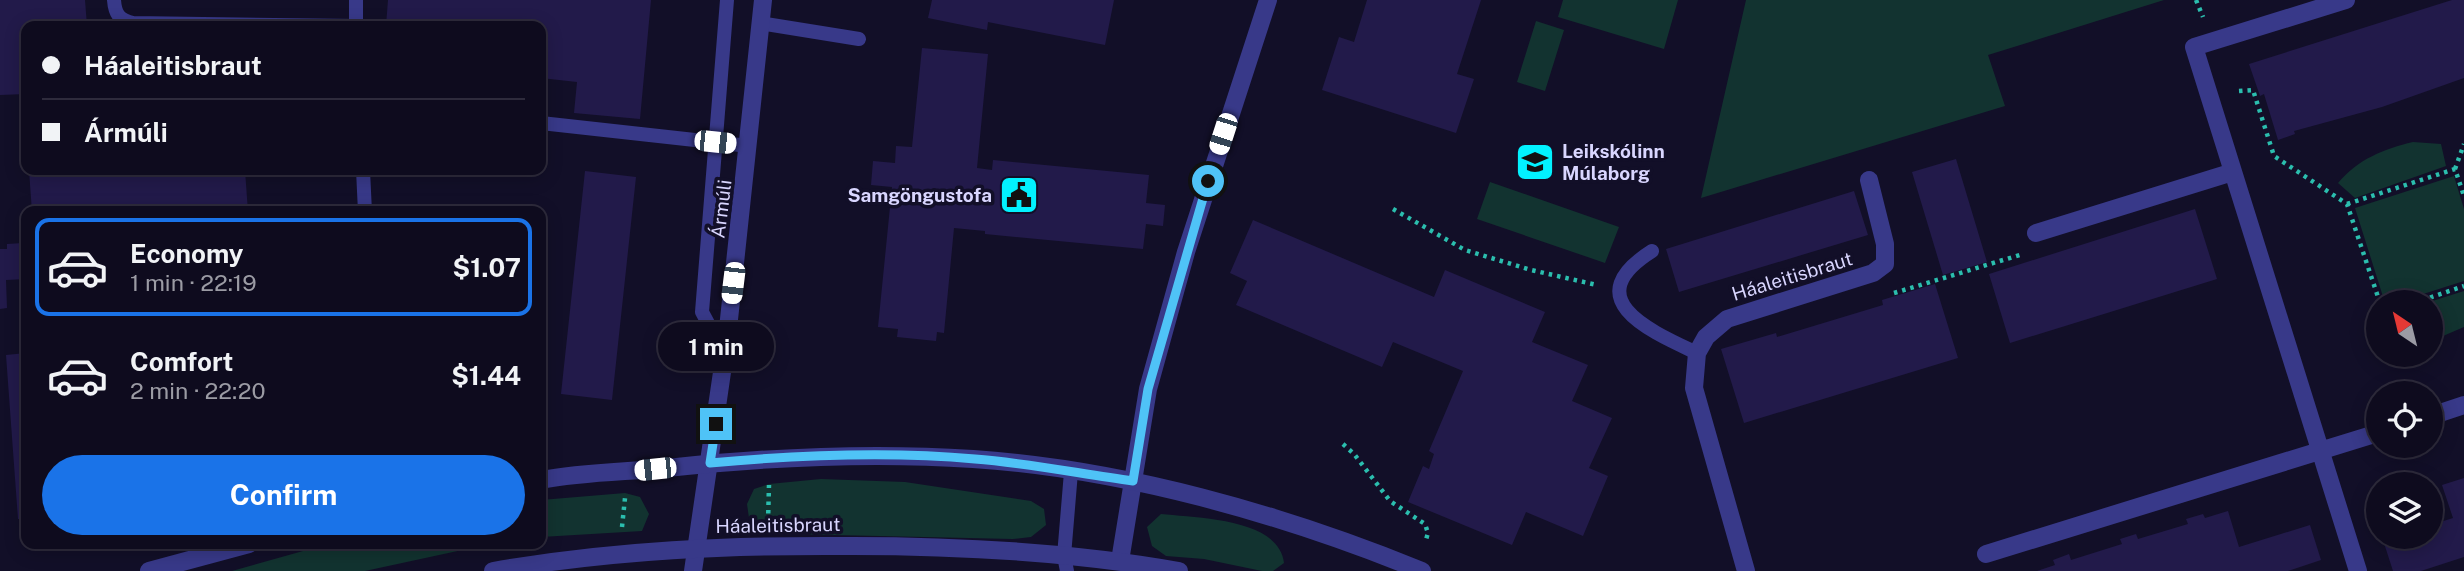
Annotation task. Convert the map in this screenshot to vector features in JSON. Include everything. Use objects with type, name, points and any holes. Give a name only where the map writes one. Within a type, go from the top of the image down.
[{"type":"street","name":"Ármúli","points":[[693,571],[727,338],[763,0]]},
{"type":"street","points":[[1120,561],[1148,389],[1186,252],[1268,0]]},
{"type":"street","points":[[2346,0],[2194,47],[2358,571]]},
{"type":"street","points":[[2036,233],[2233,172]]},
{"type":"street","name":"Háaleitisbraut","points":[[1697,353],[1706,337],[1727,318],[1873,273],[1885,264],[1885,244],[1868,180]]},
{"type":"street","points":[[1697,353],[1694,388],[1746,571]]},
{"type":"street","points":[[2443,412],[2464,405]]},
{"type":"street","points":[[1986,554],[2366,437]]},
{"type":"street","points":[[546,479],[770,457],[896,455],[976,459],[1133,481],[1291,521],[1422,562]]},
{"type":"street","name":"Háaleitisbraut","points":[[501,570],[618,554],[696,547],[892,546],[1066,563],[1120,561],[1179,571]]},
{"type":"street","points":[[149,571],[230,549]]},
{"type":"lane","points":[[114,0],[122,21]]},
{"type":"lane","points":[[356,0],[356,21]]},
{"type":"lane","points":[[727,0],[702,312],[710,327],[727,338]]},
{"type":"lane","points":[[761,23],[859,39]]},
{"type":"lane","points":[[546,124],[749,146]]},
{"type":"lane","points":[[363,175],[365,206]]},
{"type":"lane","points":[[1652,251],[1632,264],[1623,274],[1619,289],[1626,312],[1637,322],[1697,353]]},
{"type":"lane","points":[[1066,563],[1071,472]]},
{"type":"path","points":[[2239,91],[2253,90],[2274,156],[2347,204],[2376,290]]},
{"type":"path","points":[[2464,144],[2455,169],[2464,196]]},
{"type":"path","points":[[2347,204],[2455,169]]},
{"type":"path","points":[[1393,209],[1465,250],[1531,270],[1619,289]]},
{"type":"path","points":[[1936,280],[1984,266]]},
{"type":"path","points":[[2443,293],[2464,286]]},
{"type":"path","points":[[1343,444],[1354,454],[1390,501],[1424,524],[1428,533],[1422,562]]},
{"type":"path","points":[[768,525],[769,484]]},
{"type":"path","points":[[621,531],[625,493]]},
{"type":"green space","points":[[1563,0],[1678,0],[1664,49],[1558,17]]},
{"type":"green space","points":[[1746,0],[2164,0],[1988,55],[2005,106],[1701,198]]},
{"type":"green space","points":[[1536,21],[1564,30],[1545,91],[1517,82]]},
{"type":"green space","points":[[2413,142],[2441,144],[2446,166],[2355,198],[2338,183],[2354,167],[2372,156]]},
{"type":"green space","points":[[2454,176],[2464,209],[2464,281],[2436,290],[2381,290],[2355,208]]},
{"type":"green space","points":[[1490,182],[1619,227],[1605,263],[1477,219]]},
{"type":"green space","points":[[2464,291],[2464,327],[2443,336],[2443,298]]},
{"type":"green space","points":[[821,479],[905,482],[1031,501],[1044,509],[1046,525],[1031,537],[1013,539],[789,534],[749,518],[747,504],[754,489],[769,484]]},
{"type":"green space","points":[[625,493],[640,497],[649,514],[642,531],[546,537],[546,500]]},
{"type":"green space","points":[[1161,514],[1214,519],[1252,529],[1268,537],[1279,548],[1284,563],[1273,571],[1262,571],[1204,559],[1166,556],[1152,546],[1147,527]]},
{"type":"green space","points":[[310,549],[467,549],[365,571],[232,571]]},
{"type":"building","points":[[0,0],[85,0],[87,21],[21,21],[21,94],[0,95]]},
{"type":"building","points":[[388,0],[651,0],[640,119],[574,113],[577,82],[546,79],[546,21],[386,21]]},
{"type":"building","points":[[932,0],[1114,0],[1105,45],[988,22],[987,30],[928,18]]},
{"type":"building","points":[[1367,0],[1481,0],[1457,74],[1474,79],[1456,133],[1322,90],[1339,37],[1354,42]]},
{"type":"building","points":[[2452,0],[2464,0],[2464,78],[2382,107],[2294,131],[2295,134],[2278,140],[2264,94],[2260,96],[2249,64]]},
{"type":"building","name":"Samgöngustofa","points":[[922,48],[988,54],[977,168],[992,170],[993,160],[1149,175],[1146,203],[1165,205],[1163,226],[1146,224],[1143,249],[985,234],[985,231],[954,228],[944,333],[937,332],[936,341],[897,337],[898,329],[878,327],[892,187],[871,185],[873,161],[895,163],[896,146],[912,147]]},
{"type":"building","points":[[1530,150],[1550,156],[1542,181],[1521,174]]},
{"type":"building","points":[[1956,159],[1987,262],[1943,275],[1912,172]]},
{"type":"building","points":[[585,171],[636,177],[612,400],[561,394]]},
{"type":"building","points":[[29,175],[245,175],[248,206],[32,206]]},
{"type":"building","points":[[1854,191],[1868,235],[1679,292],[1666,249]]},
{"type":"building","points":[[2195,209],[2217,279],[2010,343],[1989,274]]},
{"type":"building","points":[[1253,220],[1434,297],[1445,270],[1545,312],[1532,342],[1588,365],[1572,401],[1612,418],[1589,468],[1608,476],[1583,536],[1526,512],[1512,545],[1408,502],[1423,466],[1429,469],[1434,454],[1429,451],[1463,371],[1393,342],[1382,367],[1236,305],[1247,281],[1230,273]]},
{"type":"building","points":[[21,243],[21,279],[6,280],[7,308],[0,309],[0,249],[7,249],[7,244]]},
{"type":"building","points":[[1935,284],[1958,358],[1744,423],[1721,349],[1776,333],[1777,337],[1883,305],[1882,300]]},
{"type":"building","points":[[21,354],[21,519],[18,519],[6,355]]},
{"type":"building","points":[[2464,478],[2464,557],[2421,571],[2393,571],[2386,549],[2443,549],[2443,521],[2453,518],[2443,485]]},
{"type":"building","points":[[2228,511],[2239,547],[2310,525],[2321,560],[2288,571],[2037,571],[2055,565],[2053,560],[2069,554],[2071,560],[2122,544],[2120,539],[2136,534],[2138,539],[2188,524],[2186,519],[2203,514],[2205,518]]},
{"type":"place","name":"Leikskólinn Múlaborg","points":[[1535,162]]},
{"type":"place","name":"Samgöngustofa","points":[[1019,195]]},
{"type":"route","points":[[716,424],[710,463],[770,457],[896,455],[976,459],[1133,481],[1148,389],[1208,181]]}]
